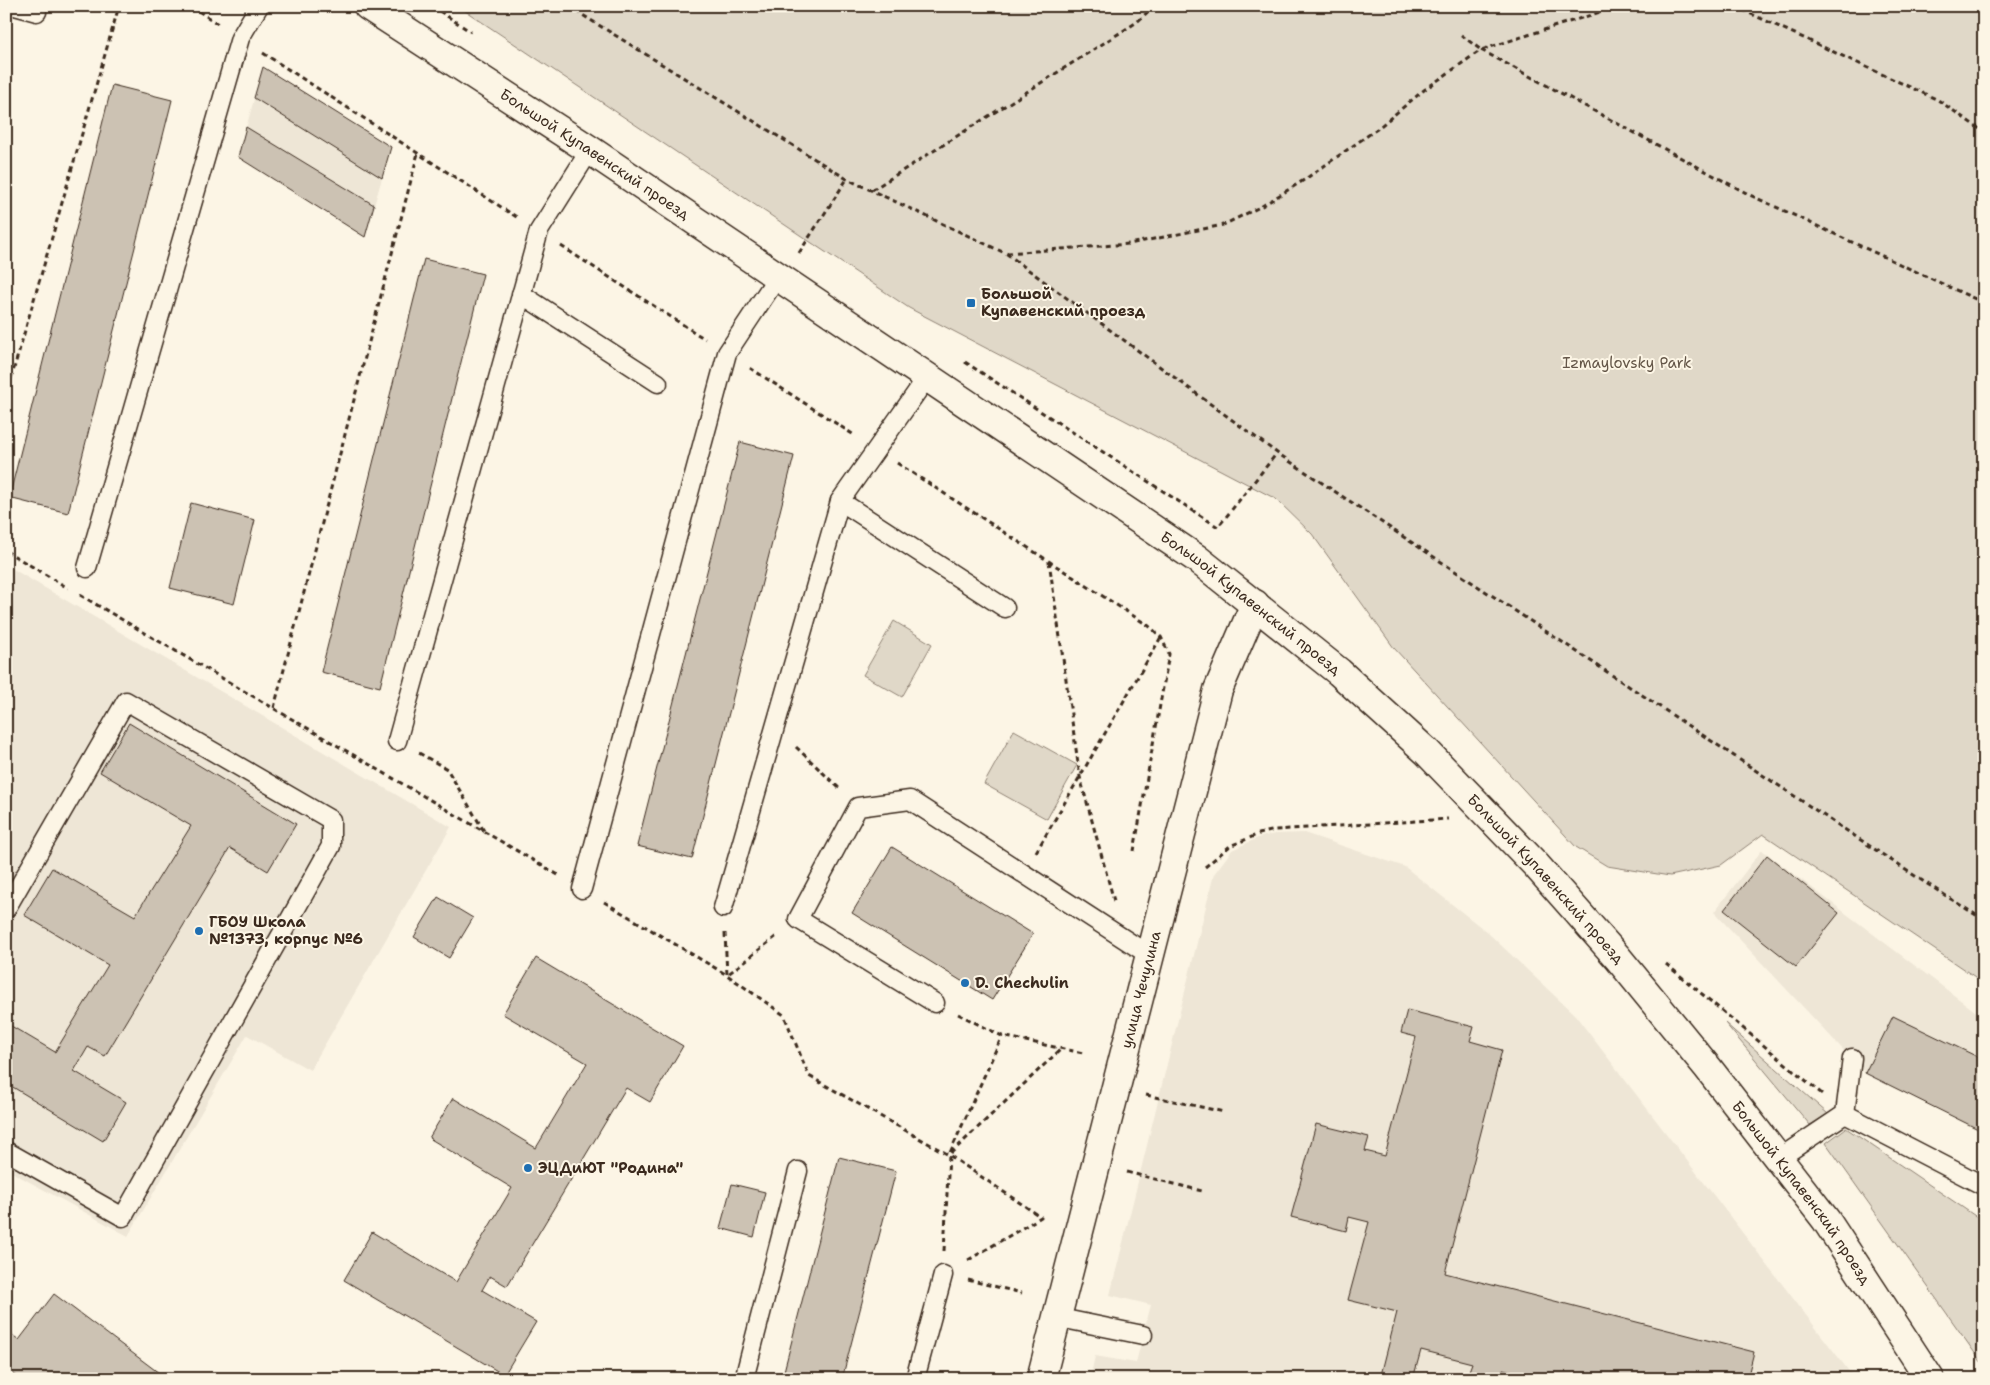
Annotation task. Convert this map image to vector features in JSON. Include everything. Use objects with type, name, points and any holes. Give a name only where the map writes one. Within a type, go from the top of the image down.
[{"type":"main road","name":"Большой Купавенский проезд","points":[[368,6],[590,150],[1196,558],[1339,672],[1427,752],[1535,864],[1618,958],[1708,1068],[1826,1220],[1930,1379]]},
{"type":"main road","name":"улица Чечулина","points":[[1041,1379],[1055,1317],[1125,1056],[1149,955],[1218,690],[1255,604]]},
{"type":"lane","points":[[15,6],[37,12]]},
{"type":"lane","points":[[87,568],[240,38],[259,6]]},
{"type":"lane","points":[[397,741],[539,231],[590,150]]},
{"type":"lane","points":[[582,889],[727,353],[778,276]]},
{"type":"lane","points":[[521,294],[658,383]]},
{"type":"lane","points":[[723,908],[840,501],[928,376]]},
{"type":"lane","points":[[840,501],[1006,608]]},
{"type":"lane","points":[[6,909],[126,701],[331,820],[331,846],[123,1217],[6,1151]]},
{"type":"lane","points":[[936,1003],[798,919],[858,807],[910,800],[1149,955]]},
{"type":"lane","points":[[1778,1159],[1845,1114],[1852,1058]]},
{"type":"lane","points":[[1845,1114],[1984,1186]]},
{"type":"lane","points":[[744,1379],[798,1171]]},
{"type":"lane","points":[[915,1379],[943,1274]]},
{"type":"lane","points":[[1055,1317],[1143,1336]]},
{"type":"path","points":[[6,396],[119,6]]},
{"type":"path","points":[[191,6],[1048,560],[1149,626],[1161,636],[1169,654],[1134,851]]},
{"type":"path","points":[[568,6],[847,179],[1007,254],[1277,453],[1984,920]]},
{"type":"path","points":[[871,191],[1137,22],[1154,6]]},
{"type":"path","points":[[1007,254],[1129,244],[1223,225],[1262,206],[1304,180],[1377,129],[1424,90],[1481,50],[1619,6]]},
{"type":"path","points":[[1734,6],[1938,100],[1984,132]]},
{"type":"path","points":[[1461,35],[1481,50],[1750,194],[1984,302]]},
{"type":"path","points":[[274,708],[418,153]]},
{"type":"path","points":[[799,253],[847,179]]},
{"type":"path","points":[[792,248],[807,258]]},
{"type":"path","points":[[960,358],[1218,527],[1277,453]]},
{"type":"path","points":[[6,551],[71,589]]},
{"type":"path","points":[[1048,560],[1080,777],[1115,906]]},
{"type":"path","points":[[79,594],[727,975],[784,1015],[809,1076],[949,1155],[1041,1218],[943,1274]]},
{"type":"path","points":[[1023,873],[1161,636]]},
{"type":"path","points":[[775,727],[858,807]]},
{"type":"path","points":[[397,741],[447,769],[485,833]]},
{"type":"path","points":[[387,775],[390,766]]},
{"type":"path","points":[[1205,868],[1230,846],[1259,834],[1275,830],[1453,818]]},
{"type":"path","points":[[723,908],[727,975]]},
{"type":"path","points":[[727,975],[798,919]]},
{"type":"path","points":[[1665,963],[1845,1114]]},
{"type":"path","points":[[936,1003],[1002,1036],[1083,1053]]},
{"type":"path","points":[[943,1274],[949,1155],[1002,1036]]},
{"type":"path","points":[[949,1155],[1061,1049]]},
{"type":"path","points":[[1145,1095],[1224,1112]]},
{"type":"path","points":[[1125,1172],[1202,1191]]},
{"type":"path","points":[[943,1274],[1022,1293]]},
{"type":"shaded area","points":[[263,67],[391,147],[365,237],[238,157]]},
{"type":"shaded area","name":"ГБОУ Школа №1373, корпус №6","points":[[6,565],[451,827],[310,1070],[247,1035],[128,1236],[6,1169]]},
{"type":"shaded area","points":[[1304,833],[1405,867],[1487,932],[1575,1015],[1855,1379],[1090,1379],[1095,1356],[1136,1363],[1151,1305],[1110,1295],[1214,874],[1232,850],[1260,837],[1275,834]]},
{"type":"shaded area","points":[[1762,850],[1984,1018],[1984,1132],[1865,1073],[1714,912]]},
{"type":"green space","name":"Izmaylovsky Park","points":[[458,6],[1984,6],[1984,983],[1763,834],[1721,865],[1670,876],[1607,866],[1576,847],[1394,648],[1312,534],[1276,499],[909,308]]},
{"type":"green space","points":[[894,621],[932,644],[902,697],[863,675]]},
{"type":"green space","points":[[1014,730],[1077,765],[1047,819],[984,784]]},
{"type":"green space","points":[[1725,1023],[1828,1114],[1810,1125]]},
{"type":"green space","points":[[1846,1128],[1984,1222],[1984,1366],[1826,1143]]},
{"type":"building","points":[[263,67],[391,147],[382,178],[254,98]]},
{"type":"building","points":[[112,85],[172,100],[68,513],[9,498]]},
{"type":"building","points":[[246,127],[374,205],[365,237],[238,157]]},
{"type":"building","points":[[424,259],[483,274],[380,687],[321,672]]},
{"type":"building","points":[[740,442],[794,456],[692,859],[637,846]]},
{"type":"building","points":[[191,503],[255,520],[234,604],[170,588]]},
{"type":"building","points":[[129,723],[296,824],[268,871],[230,848],[105,1056],[88,1047],[74,1071],[126,1102],[103,1141],[6,1083],[6,1023],[55,1052],[108,965],[24,915],[52,868],[135,916],[191,826],[100,772]]},
{"type":"building","points":[[892,847],[1033,934],[992,1000],[852,913]]},
{"type":"building","points":[[1767,855],[1839,913],[1796,967],[1724,910]]},
{"type":"building","points":[[438,897],[473,918],[449,958],[414,937]]},
{"type":"building","name":"ЭЦДиЮТ \"Родина\"","points":[[536,958],[683,1046],[650,1102],[626,1088],[507,1286],[490,1276],[482,1290],[536,1322],[504,1375],[344,1280],[372,1232],[456,1282],[512,1188],[429,1138],[453,1098],[536,1148],[587,1063],[503,1014]]},
{"type":"building","points":[[1407,1010],[1474,1027],[1470,1041],[1502,1050],[1445,1273],[1754,1352],[1747,1379],[1542,1379],[1503,1369],[1500,1379],[1498,1379],[1469,1371],[1472,1363],[1421,1350],[1413,1379],[1380,1379],[1397,1312],[1348,1300],[1369,1222],[1349,1217],[1346,1231],[1291,1217],[1316,1124],[1369,1137],[1365,1151],[1385,1156],[1416,1037],[1401,1033]]},
{"type":"building","points":[[1893,1016],[1984,1060],[1984,1132],[1865,1073]]},
{"type":"building","points":[[839,1157],[896,1171],[842,1379],[782,1379]]},
{"type":"building","points":[[732,1184],[765,1192],[754,1237],[720,1228]]},
{"type":"building","points":[[54,1294],[167,1379],[20,1379],[6,1369],[6,1330],[19,1340]]},
{"type":"place","name":"Большой Купавенский проезд","points":[[971,303]]},
{"type":"place","name":"ГБОУ Школа №1373, корпус №6","points":[[199,931]]},
{"type":"place","name":"D. Chechulin","points":[[965,983]]},
{"type":"place","name":"ЭЦДиЮТ \"Родина\"","points":[[528,1168]]}]
